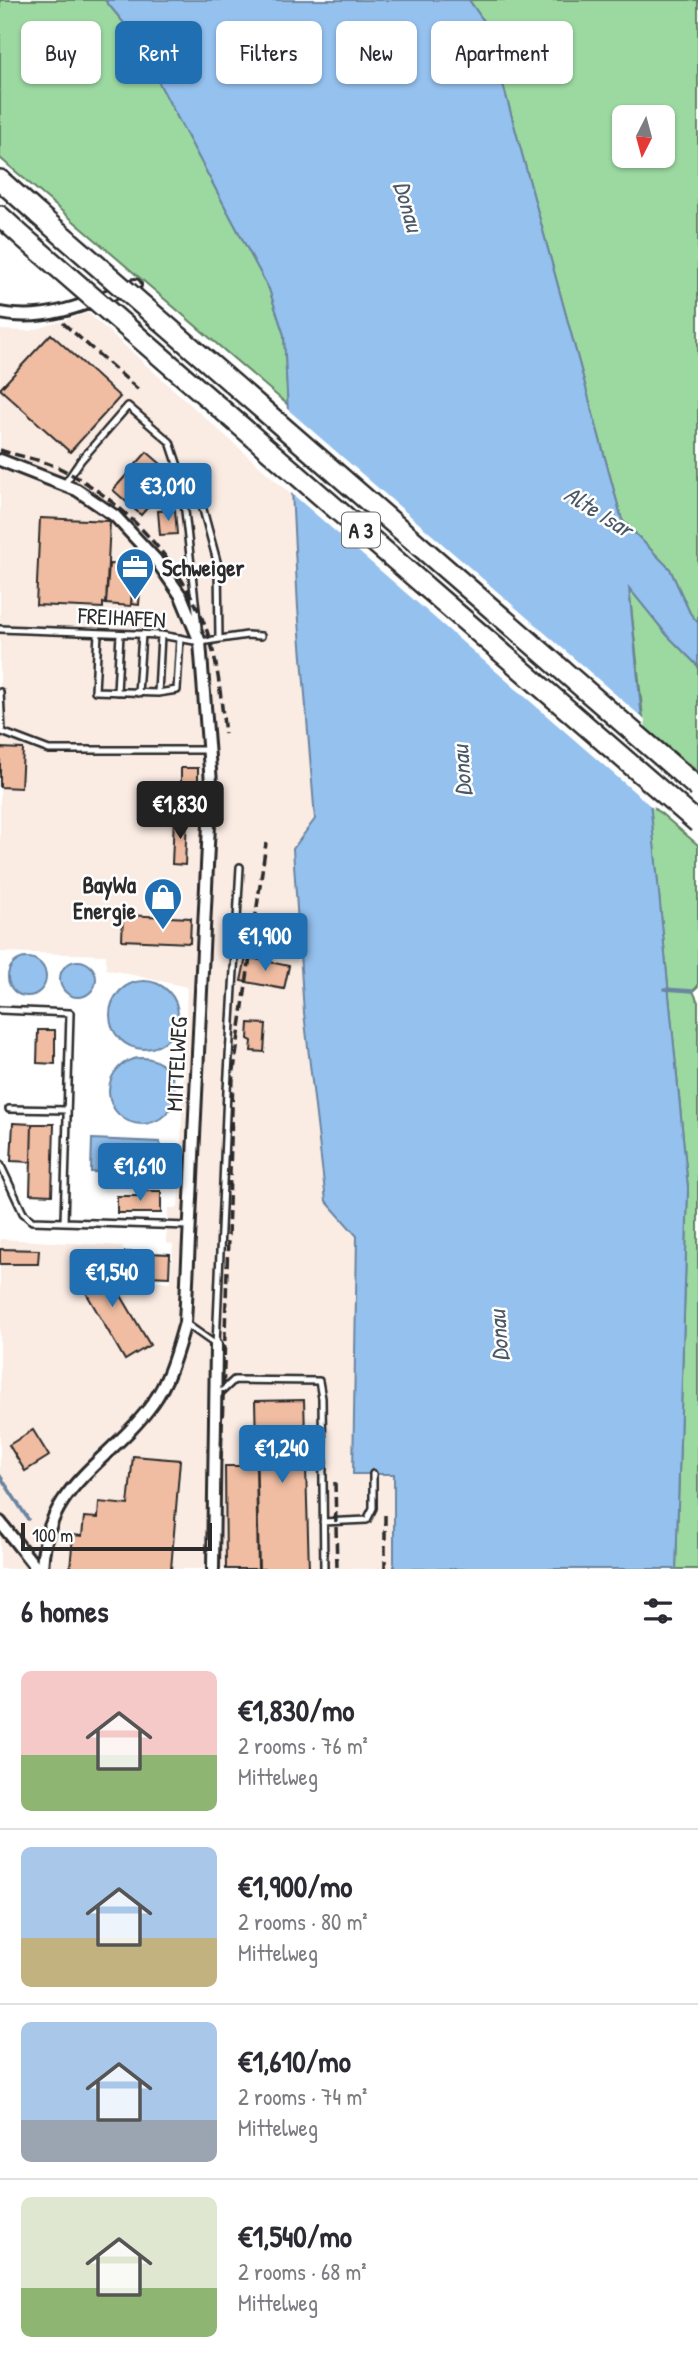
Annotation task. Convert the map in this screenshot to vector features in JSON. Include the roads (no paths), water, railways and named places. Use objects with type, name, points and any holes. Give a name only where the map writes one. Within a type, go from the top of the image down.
[{"type":"highway","name":"A 3","points":[[0,180],[698,788]]},
{"type":"highway","name":"A 3","points":[[0,216],[698,823]]},
{"type":"street","points":[[0,313],[43,315],[76,308],[135,285]]},
{"type":"street","name":"MITTELWEG","points":[[0,460],[99,502],[136,537],[181,596],[200,642],[209,750],[208,851],[185,1322],[165,1381],[152,1404],[67,1493],[47,1533],[40,1569]]},
{"type":"street","points":[[213,1569],[216,1345]]},
{"type":"street","points":[[0,1522],[40,1569]]},
{"type":"lane","points":[[64,485],[81,460],[128,406],[170,442],[179,469],[200,642],[247,635],[261,636]]},
{"type":"lane","points":[[179,469],[198,491],[206,512],[218,565],[219,639]]},
{"type":"lane","name":"FREIHAFEN","points":[[0,629],[161,635],[200,642]]},
{"type":"lane","points":[[98,633],[95,691],[158,693],[177,690],[180,638]]},
{"type":"lane","points":[[117,692],[120,634]]},
{"type":"lane","points":[[138,692],[142,634]]},
{"type":"lane","points":[[158,693],[161,635]]},
{"type":"lane","points":[[0,692],[2,732],[50,750],[209,750]]},
{"type":"lane","points":[[216,1345],[240,867]]},
{"type":"lane","points":[[0,1010],[70,1013],[64,1222]]},
{"type":"lane","points":[[9,1109],[67,1110]]},
{"type":"lane","points":[[0,1164],[23,1213],[32,1221],[189,1226]]},
{"type":"lane","points":[[185,1322],[216,1345]]},
{"type":"lane","points":[[214,1399],[234,1380],[319,1381],[322,1398],[324,1569]]},
{"type":"lane","points":[[323,1522],[367,1520],[373,1508],[373,1474]]},
{"type":"water","points":[[105,0],[469,0],[484,21],[431,21],[431,84],[503,84],[622,520],[670,569],[690,613],[698,623],[698,666],[667,635],[629,588],[688,1188],[676,1569],[394,1569],[394,1474],[353,1474],[357,1236],[326,1201],[304,1013],[293,849],[315,819],[298,608],[284,335],[269,289],[160,84],[202,84],[202,21],[122,21]]},
{"type":"water","points":[[27,958],[40,964],[46,977],[40,990],[27,996],[14,990],[8,977],[14,964]]},
{"type":"water","points":[[78,961],[91,966],[96,979],[91,992],[78,997],[65,992],[60,979],[65,966]]},
{"type":"water","points":[[144,981],[157,984],[168,991],[175,1002],[178,1015],[175,1028],[168,1039],[157,1046],[144,1049],[131,1046],[120,1039],[113,1028],[110,1015],[113,1002],[120,991],[131,984]]},
{"type":"water","points":[[142,1058],[165,1068],[175,1091],[165,1114],[142,1124],[119,1114],[109,1091],[119,1068]]},
{"type":"water","points":[[92,1139],[160,1142],[158,1174],[91,1172]]},
{"type":"waterway","points":[[664,989],[693,991]]},
{"type":"waterway","points":[[0,1476],[28,1519]]},
{"type":"railway","points":[[63,323],[140,391]]},
{"type":"railway","points":[[0,450],[50,464],[81,480],[127,515],[167,559],[198,609],[212,646],[225,734]]},
{"type":"railway","points":[[221,1461],[233,1077],[266,843]]},
{"type":"railway","points":[[335,1482],[337,1569]]},
{"type":"railway","points":[[385,1515],[385,1569]]},
{"type":"place","name":"Schweiger","points":[[135,601]]},
{"type":"place","name":"BayWa Energie","points":[[163,931]]},
{"type":"water label","name":"Donau","points":[[409,206]]},
{"type":"water label","name":"Alte Isar","points":[[599,511]]},
{"type":"water label","name":"Donau","points":[[461,771]]},
{"type":"water label","name":"Donau","points":[[498,1336]]}]
